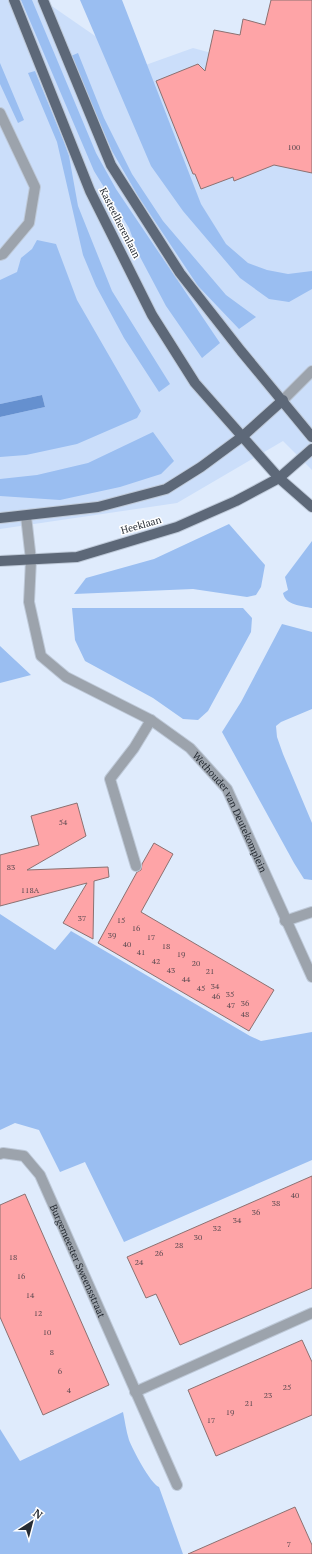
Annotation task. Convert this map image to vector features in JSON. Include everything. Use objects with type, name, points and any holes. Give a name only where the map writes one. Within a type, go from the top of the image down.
[{"type":"main road","name":"Kasteelherenlaan","points":[[14,0],[90,190],[152,315],[195,383],[243,436]]},
{"type":"main road","name":"Kasteelherenlaan","points":[[43,0],[111,165],[180,273],[282,400]]},
{"type":"main road","points":[[0,518],[98,507],[166,489],[201,467],[243,436],[282,400],[312,437]]},
{"type":"main road","points":[[243,436],[279,478],[312,507]]},
{"type":"main road","name":"Heeklaan","points":[[0,561],[77,557],[177,527],[236,501],[279,478],[312,449]]},
{"type":"street","points":[[0,113],[35,187],[30,223],[3,254],[0,255]]},
{"type":"street","points":[[282,400],[312,371]]},
{"type":"street","name":"Wethouder van Deutekomplein","points":[[26,516],[31,560],[29,602],[41,656],[66,676],[152,720],[190,748],[227,789],[285,921],[312,977]]},
{"type":"street","points":[[136,866],[110,779],[134,748],[152,720]]},
{"type":"street","points":[[285,921],[312,912]]},
{"type":"street","name":"Burgemeester Sweensstraat","points":[[0,1154],[3,1153],[24,1156],[40,1174],[177,1485]]},
{"type":"street","points":[[135,1392],[312,1313]]},
{"type":"shaded area","points":[[0,0],[43,0],[140,67],[193,48],[312,80],[312,470],[283,441],[177,503],[0,529]]},
{"type":"shaded area","points":[[21,0],[32,0],[96,153],[116,189],[220,343],[202,358],[166,306],[139,255],[129,228],[94,171]]},
{"type":"shaded area","points":[[80,0],[122,0],[201,204],[226,244],[248,263],[267,270],[288,274],[312,271],[312,289],[289,302],[269,299],[240,278],[183,211],[151,166]]},
{"type":"shaded area","points":[[78,53],[104,118],[132,174],[163,221],[226,295],[256,317],[239,329],[198,286],[138,196],[112,151],[71,56]]},
{"type":"shaded area","points":[[0,63],[24,120],[18,123],[0,84]]},
{"type":"shaded area","points":[[35,71],[69,156],[78,206],[112,291],[170,384],[159,392],[124,338],[96,286],[83,255],[57,142],[28,73]]},
{"type":"shaded area","points":[[37,240],[56,244],[77,300],[141,411],[137,418],[77,444],[26,455],[0,457],[0,417],[45,407],[42,395],[0,404],[0,280],[17,272],[21,258],[32,249]]},
{"type":"shaded area","points":[[42,395],[45,407],[0,417],[0,404]]},
{"type":"shaded area","points":[[153,432],[174,461],[161,474],[120,487],[60,500],[0,496],[0,479],[37,475],[88,463]]},
{"type":"shaded area","points":[[229,524],[265,565],[261,587],[256,595],[247,597],[193,589],[74,594],[86,578],[154,559]]},
{"type":"shaded area","points":[[312,541],[312,608],[299,606],[290,602],[284,597],[283,593],[288,590],[285,577]]},
{"type":"shaded area","points":[[72,608],[243,608],[252,618],[251,632],[208,711],[198,720],[183,719],[153,698],[85,661],[75,640]]},
{"type":"shaded area","points":[[282,624],[312,632],[312,709],[281,722],[276,726],[277,737],[283,754],[312,823],[312,880],[304,879],[294,863],[222,732],[241,702]]},
{"type":"shaded area","points":[[0,646],[31,675],[0,683]]},
{"type":"shaded area","points":[[0,914],[55,950],[71,931],[261,1041],[312,1032],[312,1160],[124,1242],[85,1162],[60,1172],[39,1130],[15,1123],[0,1130]]},
{"type":"shaded area","points":[[123,1412],[129,1440],[147,1473],[159,1487],[183,1554],[0,1554],[0,1429],[20,1461]]},
{"type":"building","points":[[271,0],[312,0],[312,173],[274,165],[234,181],[233,177],[201,189],[195,174],[193,174],[156,81],[198,64],[205,71],[214,30],[240,35],[243,19],[265,25]]},
{"type":"building","points":[[77,803],[86,836],[27,870],[108,867],[109,877],[94,881],[93,939],[63,923],[87,883],[0,906],[0,855],[39,845],[31,816]]},
{"type":"building","points":[[154,843],[173,854],[141,912],[274,990],[249,1031],[98,943],[137,872],[141,870],[142,864]]},
{"type":"building","points":[[312,1176],[312,1288],[180,1345],[156,1294],[146,1298],[127,1257]]},
{"type":"building","points":[[25,1194],[109,1385],[43,1415],[0,1317],[0,1205]]},
{"type":"building","points":[[302,1340],[312,1362],[312,1415],[216,1456],[188,1390]]},
{"type":"building","points":[[295,1507],[312,1545],[312,1554],[188,1554]]}]
